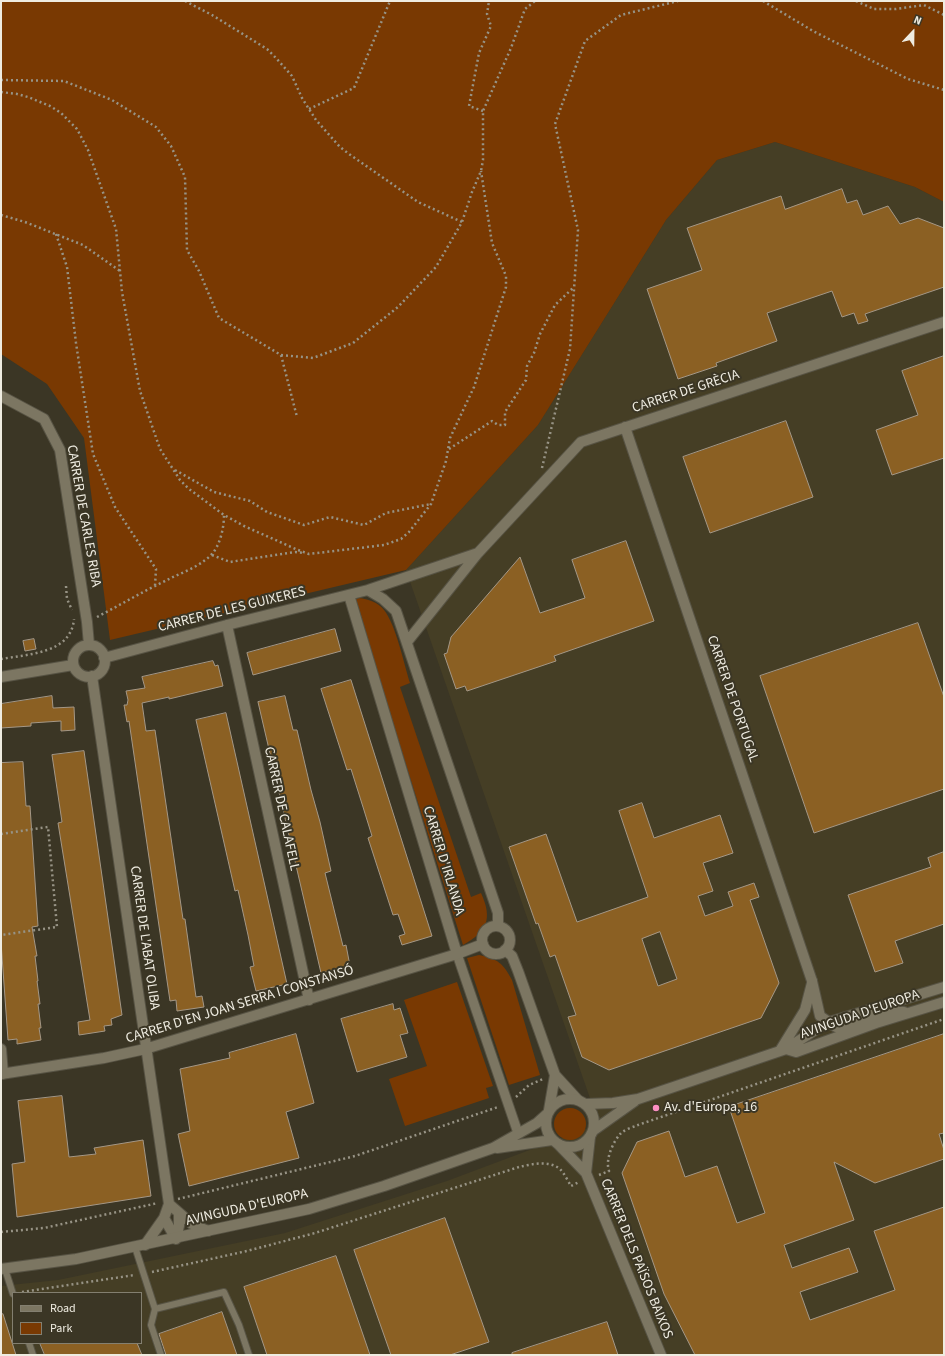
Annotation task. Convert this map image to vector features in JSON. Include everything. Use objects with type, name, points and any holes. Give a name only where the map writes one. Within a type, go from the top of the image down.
[{"type":"street","name":"CARRER DE GRÈCIA","points":[[407,642],[478,553],[581,442],[944,322]]},
{"type":"street","name":"CARRER DE CARLES RIBA","points":[[1,396],[44,419],[60,450],[88,622],[89,645]]},
{"type":"street","name":"CARRER DE PORTUGAL","points":[[625,427],[812,981],[820,1016],[829,1022]]},
{"type":"street","name":"CARRER DE GRÈCIA","points":[[368,590],[478,553]]},
{"type":"street","points":[[368,590],[383,599],[396,611],[498,912],[498,926]]},
{"type":"street","name":"CARRER DE LES GUIXERES","points":[[104,658],[227,625],[368,590]]},
{"type":"street","name":"CARRER D'IRLANDA","points":[[349,595],[457,954],[518,1133]]},
{"type":"street","name":"CARRER DE CALAFELL","points":[[227,625],[309,1000]]},
{"type":"street","points":[[89,645],[100,649],[104,658],[102,670],[92,676],[87,677],[80,674],[73,665],[76,652],[82,647],[89,645]]},
{"type":"street","points":[[1,677],[73,665]]},
{"type":"street","name":"CARRER DE L'ABAT OLIBA","points":[[92,676],[169,1202],[164,1218],[140,1246]]},
{"type":"street","points":[[498,926],[505,929],[509,935],[510,942],[505,950],[497,953],[491,952],[483,944],[483,936],[486,931],[492,927],[498,926]]},
{"type":"street","name":"CARRER D'EN JOAN SERRA I CONSTANSÓ","points":[[2,1074],[104,1058],[146,1049],[457,954],[483,944]]},
{"type":"street","points":[[505,950],[512,956],[555,1075],[594,1116],[592,1134],[584,1143],[575,1147],[566,1147],[555,1142],[546,1127],[555,1075]]},
{"type":"street","points":[[783,1050],[805,1010],[812,981]]},
{"type":"street","name":"AVINGUDA D'EUROPA","points":[[581,1102],[613,1104],[638,1099],[783,1050],[829,1022],[944,987]]},
{"type":"street","name":"AVINGUDA D'EUROPA","points":[[783,1050],[796,1052],[944,1002]]},
{"type":"street","points":[[829,1022],[836,1028],[891,1011],[910,1013]]},
{"type":"street","points":[[1,1049],[2,1074]]},
{"type":"street","name":"AVINGUDA D'EUROPA","points":[[592,1134],[638,1099]]},
{"type":"street","points":[[548,1112],[561,1100],[581,1102]]},
{"type":"street","name":"AVINGUDA D'EUROPA","points":[[3,1269],[76,1259],[176,1239],[309,1209],[398,1182],[493,1148],[538,1123],[548,1112]]},
{"type":"street","name":"CARRER DELS PAÏSOS BAIXOS","points":[[587,1176],[592,1134]]},
{"type":"street","name":"AVINGUDA D'EUROPA","points":[[493,1148],[555,1142]]},
{"type":"street","name":"CARRER DELS PAÏSOS BAIXOS","points":[[555,1142],[587,1176],[660,1355]]},
{"type":"street","points":[[169,1202],[180,1214],[197,1227],[208,1231]]},
{"type":"street","points":[[176,1239],[180,1214]]},
{"type":"street","points":[[164,1218],[176,1239]]},
{"type":"lane","points":[[140,1246],[144,1273],[155,1309],[151,1325],[161,1355]]},
{"type":"lane","points":[[3,1269],[12,1292]]},
{"type":"lane","points":[[155,1309],[224,1292],[239,1325],[249,1355]]},
{"type":"lane","points":[[29,1344],[33,1355]]},
{"type":"path","points":[[185,1],[212,15],[272,54],[292,76],[309,109],[340,147],[359,162],[418,202],[462,222]]},
{"type":"path","points":[[309,109],[354,88],[390,1]]},
{"type":"path","points":[[483,111],[469,106],[479,53],[491,26],[487,14],[489,1]]},
{"type":"path","points":[[1,80],[64,81],[112,100],[156,127],[171,146],[185,177],[187,250],[199,271],[219,318],[281,355],[312,358],[352,343],[398,307],[436,267],[462,222],[481,171],[483,160],[483,111],[511,48],[524,9],[535,1]]},
{"type":"path","points":[[536,490],[570,349],[578,230],[555,124],[585,41],[621,15],[678,1]]},
{"type":"path","points":[[763,1],[813,31],[908,79],[944,90]]},
{"type":"path","points":[[856,1],[874,9],[896,9],[924,5],[944,15]]},
{"type":"path","points":[[1,92],[17,94],[50,106],[70,120],[77,129],[93,161],[116,229],[120,271],[140,390],[156,439],[175,470],[189,489],[224,515],[244,526],[309,554]]},
{"type":"path","points":[[212,555],[230,562],[295,552],[309,554],[384,545],[401,539],[409,532],[431,504],[449,450],[453,428],[466,408],[474,387],[506,287],[506,276],[492,243],[481,171]]},
{"type":"path","points":[[1,215],[25,222],[84,245],[120,271]]},
{"type":"path","points":[[56,234],[68,267],[76,342],[93,454],[115,507],[156,569],[155,586]]},
{"type":"path","points":[[449,450],[492,421],[498,425],[505,425],[505,412],[526,380],[527,366],[534,353],[540,334],[555,304],[574,286]]},
{"type":"path","points":[[281,355],[298,417]]},
{"type":"path","points":[[175,470],[214,492],[250,500],[267,512],[304,525],[330,518],[364,525],[386,513],[431,504]]},
{"type":"path","points":[[88,622],[194,567],[212,555],[224,526],[224,515]]},
{"type":"path","points":[[1,659],[40,652],[58,646],[66,640],[74,626],[71,604],[67,599],[66,586]]},
{"type":"path","points":[[1,834],[48,827],[57,927],[1,935]]},
{"type":"path","points":[[25,1292],[144,1273],[247,1251],[315,1233],[519,1166],[535,1163],[548,1164],[560,1169],[571,1186],[587,1176],[609,1171],[609,1155],[614,1142],[622,1132],[638,1124],[944,1019]]},
{"type":"path","points":[[1,1232],[44,1228],[169,1202],[355,1156],[508,1104],[529,1085],[555,1075]]},
{"type":"shaded area","points":[[775,142],[915,187],[944,202],[944,1355],[1,1355],[1,1286],[58,1280],[285,1233],[447,1181],[599,1124],[406,570],[538,425],[666,220],[717,160]]},
{"type":"green space","points":[[1,1],[944,1],[944,202],[915,187],[775,142],[717,160],[666,220],[538,425],[406,570],[110,640],[84,438],[47,384],[1,354]]},
{"type":"green space","points":[[359,598],[369,600],[379,605],[384,610],[392,625],[410,683],[400,687],[471,897],[481,893],[485,902],[487,910],[486,924],[478,935],[463,945],[354,600]]},
{"type":"green space","points":[[479,955],[491,958],[503,966],[512,980],[540,1075],[509,1085],[467,958]]},
{"type":"green space","points":[[457,982],[493,1086],[486,1088],[489,1098],[405,1126],[389,1079],[427,1066],[404,1000]]},
{"type":"green space","points":[[570,1108],[579,1111],[583,1115],[586,1124],[583,1133],[579,1137],[570,1140],[561,1137],[557,1133],[554,1124],[557,1115],[561,1111]]},
{"type":"building","points":[[842,189],[847,203],[857,200],[863,215],[888,206],[900,224],[918,218],[944,228],[944,287],[865,314],[868,321],[858,324],[854,313],[842,317],[832,291],[767,313],[777,341],[716,363],[717,366],[678,379],[647,289],[702,270],[687,228],[781,196],[785,209]]},
{"type":"building","points":[[944,356],[944,458],[892,475],[876,430],[918,415],[902,371]]},
{"type":"building","points":[[786,421],[813,497],[710,533],[683,457]]},
{"type":"building","points":[[626,541],[654,621],[554,656],[556,661],[467,691],[465,686],[456,689],[444,654],[447,653],[451,637],[520,557],[540,613],[585,598],[572,560]]},
{"type":"building","points":[[918,623],[944,697],[944,789],[814,833],[760,676]]},
{"type":"building","points":[[335,629],[341,651],[253,675],[247,653]]},
{"type":"building","points":[[34,639],[36,649],[25,651],[23,641]]},
{"type":"building","points":[[213,661],[215,666],[218,665],[223,686],[169,699],[169,697],[142,703],[146,731],[155,730],[196,997],[202,996],[204,1007],[177,1011],[176,1000],[170,1001],[129,721],[127,722],[124,705],[127,705],[128,700],[126,691],[145,688],[142,677]]},
{"type":"building","points":[[351,680],[432,936],[402,945],[399,936],[405,934],[398,914],[393,915],[368,838],[372,836],[351,769],[347,770],[321,689]]},
{"type":"building","points":[[52,696],[53,708],[74,707],[75,730],[61,731],[61,721],[31,723],[31,726],[1,728],[1,704]]},
{"type":"building","points":[[285,696],[293,730],[297,730],[320,822],[331,871],[325,873],[343,946],[346,945],[350,966],[321,973],[258,702]]},
{"type":"building","points":[[226,713],[287,984],[256,991],[250,967],[254,966],[248,935],[238,890],[235,891],[196,720]]},
{"type":"building","points":[[84,751],[122,1015],[111,1019],[112,1025],[104,1026],[105,1031],[79,1035],[78,1022],[90,1020],[58,823],[62,822],[52,755]]},
{"type":"building","points":[[23,762],[26,806],[30,806],[38,926],[32,927],[37,956],[35,956],[40,1004],[38,1004],[41,1040],[17,1044],[17,1039],[8,1040],[1,942],[1,763]]},
{"type":"building","points":[[642,803],[654,838],[720,815],[733,853],[703,863],[713,891],[698,896],[705,916],[733,906],[728,892],[754,883],[759,897],[750,900],[779,983],[761,1018],[609,1070],[582,1057],[568,1017],[576,1015],[555,955],[550,957],[538,923],[536,924],[509,847],[546,834],[577,922],[648,897],[619,811]],"holes":[[[660,932],[677,979],[658,986],[642,939]]]},
{"type":"building","points":[[944,852],[944,924],[895,941],[903,963],[875,972],[848,895],[931,867],[928,858]]},
{"type":"building","points":[[393,1004],[394,1010],[400,1008],[408,1033],[400,1035],[407,1057],[357,1072],[341,1019]]},
{"type":"building","points":[[296,1034],[314,1103],[286,1112],[299,1158],[189,1186],[178,1134],[190,1131],[180,1069],[230,1058],[229,1053]]},
{"type":"building","points":[[944,1034],[944,1133],[939,1134],[944,1150],[944,1159],[875,1183],[834,1162],[854,1220],[784,1245],[792,1268],[849,1248],[858,1272],[800,1292],[810,1320],[895,1290],[874,1231],[944,1207],[944,1355],[695,1355],[664,1294],[622,1173],[637,1142],[669,1131],[685,1177],[717,1166],[737,1223],[765,1213],[729,1107]]},
{"type":"building","points":[[62,1096],[69,1157],[96,1154],[94,1148],[143,1140],[151,1196],[17,1217],[12,1164],[25,1162],[18,1101]]},
{"type":"building","points":[[445,1218],[489,1342],[450,1355],[391,1355],[354,1250]]},
{"type":"building","points":[[336,1256],[370,1355],[267,1355],[244,1287]]},
{"type":"building","points":[[222,1312],[237,1355],[166,1355],[159,1334]]},
{"type":"building","points":[[3,1314],[16,1355],[1,1355],[1,1315]]},
{"type":"building","points":[[607,1322],[618,1355],[512,1355],[512,1353]]},
{"type":"building","points":[[40,1344],[137,1344],[142,1355],[45,1355]]},
{"type":"place","name":"Av. d'Europa, 16","points":[[656,1108]]}]
